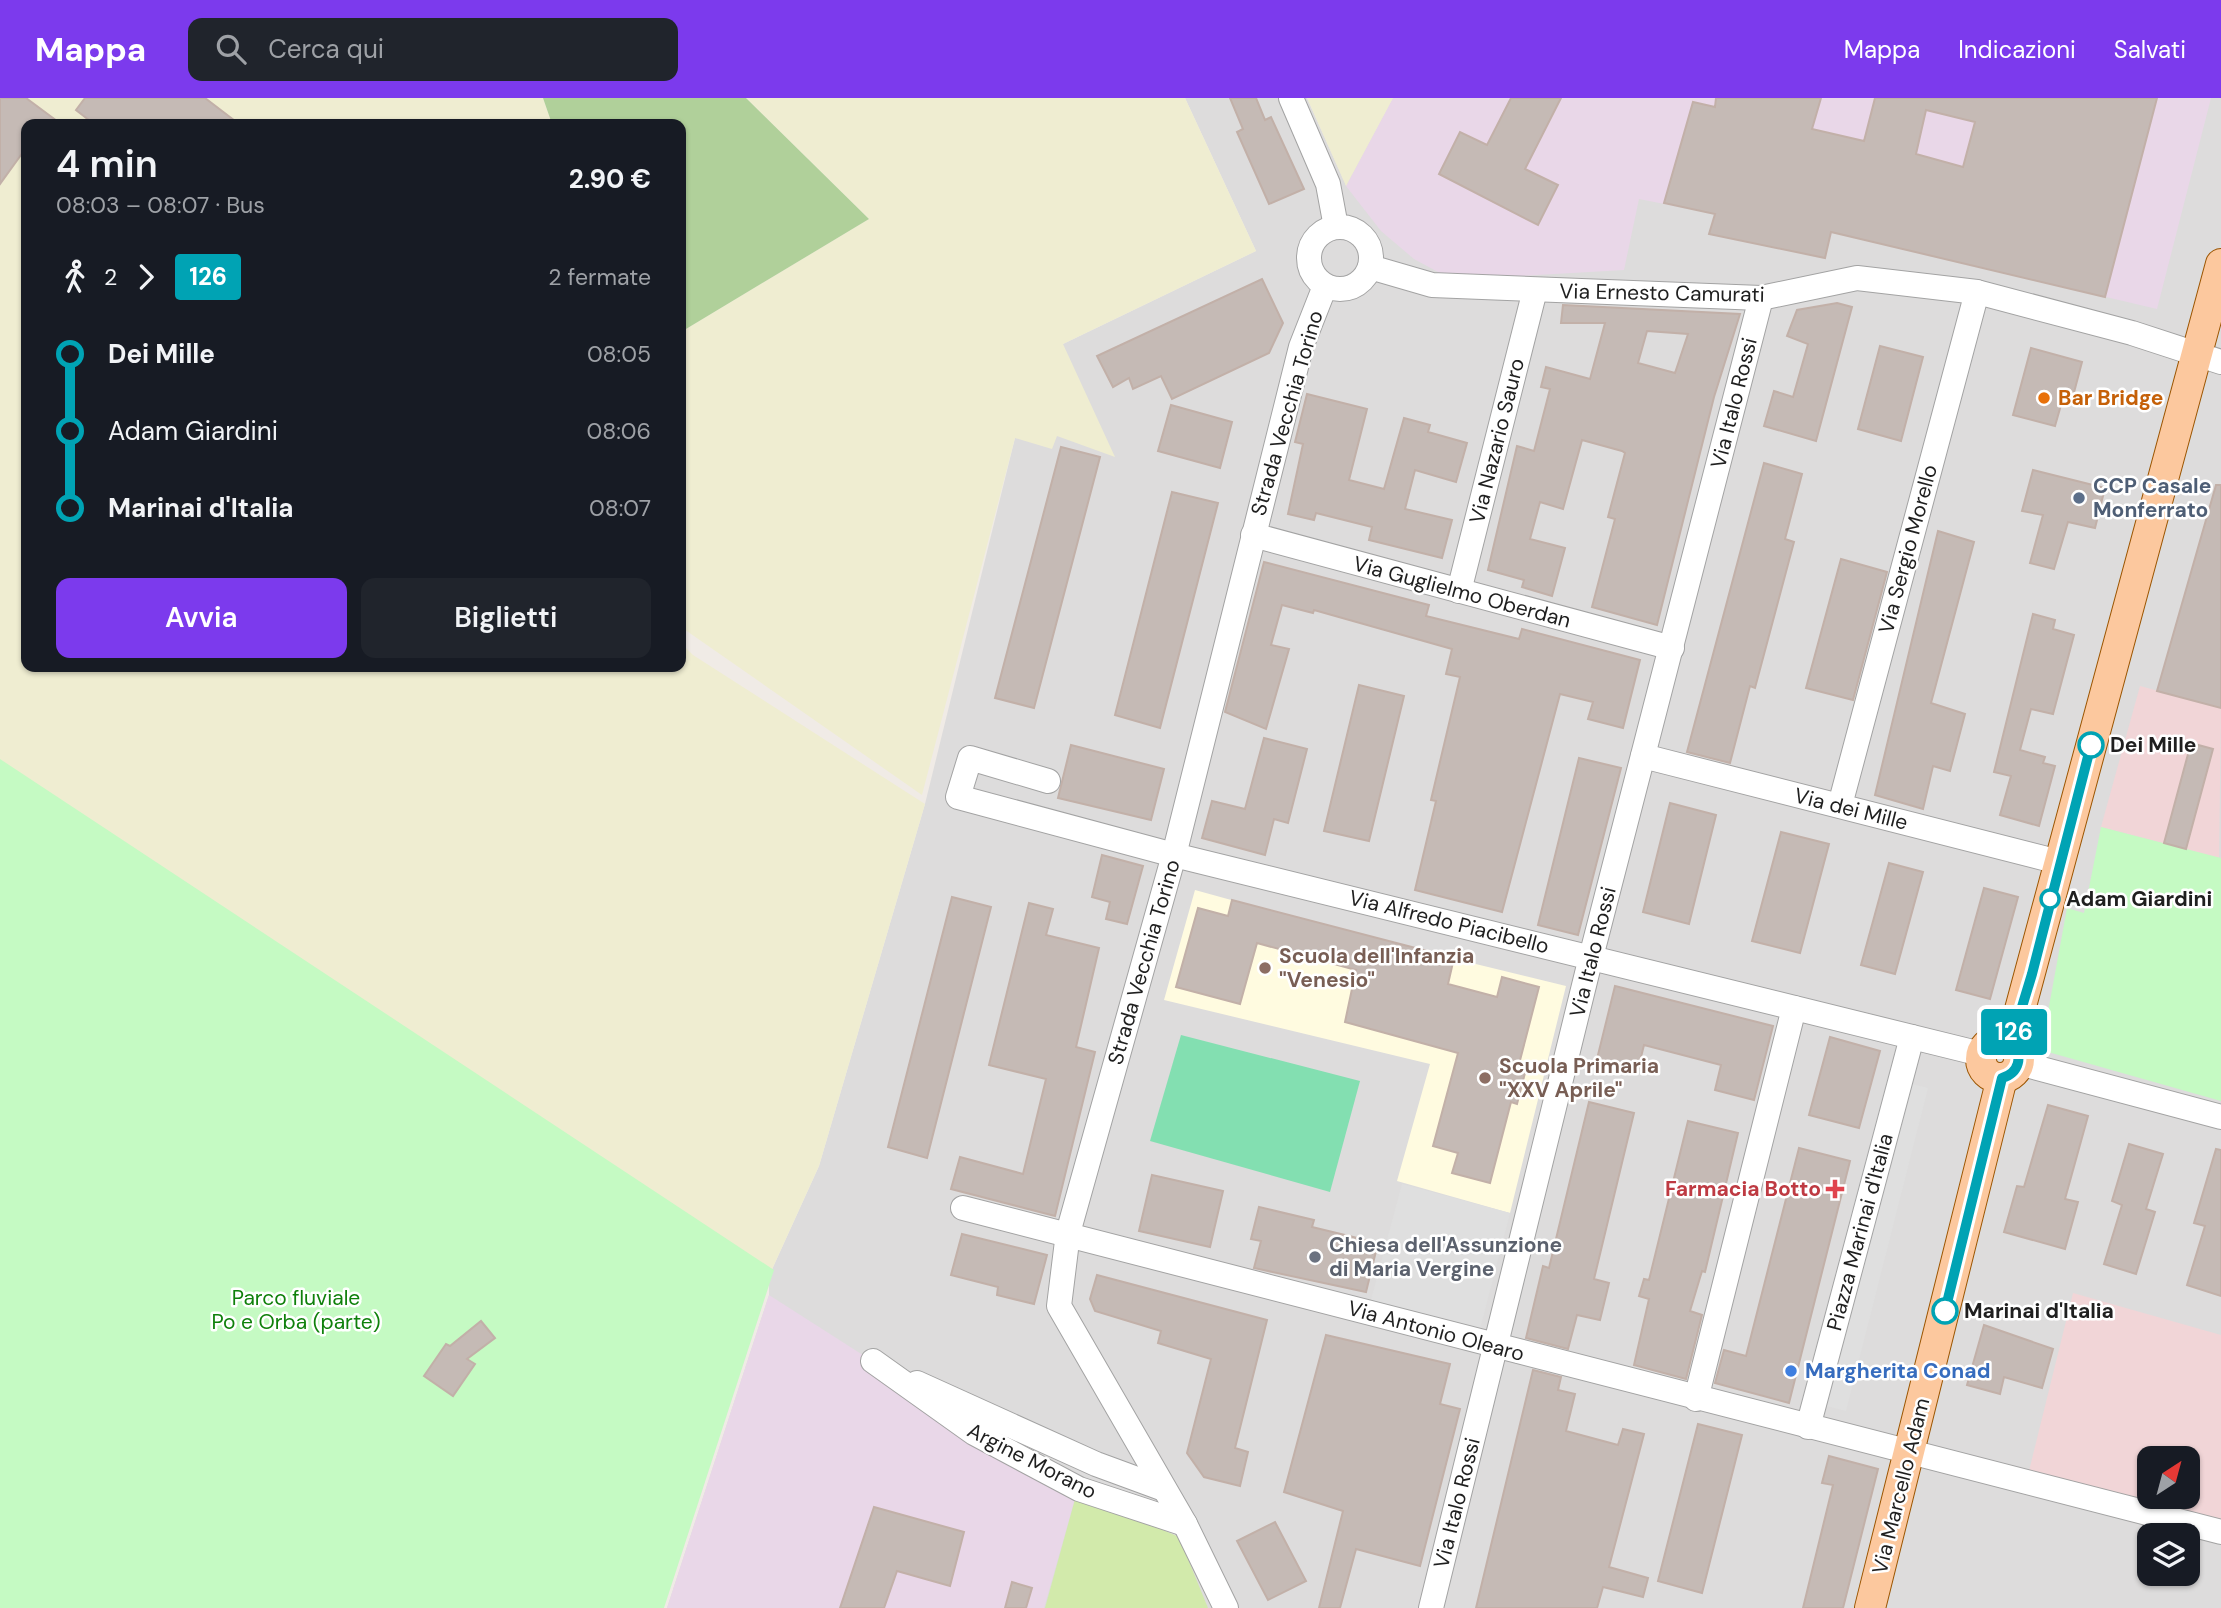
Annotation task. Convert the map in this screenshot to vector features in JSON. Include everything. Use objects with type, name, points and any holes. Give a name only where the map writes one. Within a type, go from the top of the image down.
[{"type":"main road","name":"Via Marcello Adam","points":[[1870,1608],[2011,1061],[2059,862],[2209,358],[2221,264]]},
{"type":"main road","points":[[1981,1054],[1993,1040],[2011,1061]]},
{"type":"street","points":[[1291,98],[1328,184],[1336,227]]},
{"type":"street","points":[[1336,227],[1347,228],[1364,238],[1369,247],[1370,267],[1360,282],[1352,287],[1334,289],[1325,286],[1312,272],[1309,253],[1318,236],[1336,227]]},
{"type":"street","name":"Via Ernesto Camurati","points":[[1370,267],[1432,285],[1761,298],[1857,278],[1977,292],[2132,333],[2209,358]]},
{"type":"street","name":"Strada Vecchia Torino","points":[[1226,1608],[1185,1524],[1059,1307],[1068,1233],[1174,855],[1301,347],[1325,286]]},
{"type":"street","name":"Via Nazario Sauro","points":[[1459,591],[1535,290]]},
{"type":"street","name":"Via Sergio Morello","points":[[1840,805],[1977,292]]},
{"type":"street","name":"Via Italo Rossi","points":[[1431,1608],[1591,957],[1761,298]]},
{"type":"street","name":"Via Guglielmo Oberdan","points":[[1253,535],[1672,648]]},
{"type":"street","name":"Via dei Mille","points":[[1643,756],[2059,862]]},
{"type":"street","name":"Via Alfredo Piacibello","points":[[1048,781],[970,758],[958,797],[1174,855],[1981,1054]]},
{"type":"street","points":[[1696,1399],[1794,1008]]},
{"type":"street","name":"Piazza Marinai d'Italia","points":[[1808,1427],[1912,1037]]},
{"type":"street","points":[[2011,1061],[2221,1117]]},
{"type":"street","name":"Via Antonio Olearo","points":[[963,1208],[1068,1233],[1909,1454],[2221,1532]]},
{"type":"street","name":"Argine Morano","points":[[1164,1489],[1096,1464],[942,1392],[883,1368],[925,1401],[974,1433],[1079,1489],[1185,1524]]},
{"type":"shaded area","points":[[0,98],[543,98],[550,119],[21,119],[21,672],[686,672],[686,648],[925,804],[819,1166],[769,1276],[0,760]]},
{"type":"shaded area","points":[[746,98],[1185,98],[1256,251],[1063,344],[1115,457],[1057,436],[1052,449],[1015,438],[922,795],[686,630],[686,329],[869,219]]},
{"type":"shaded area","points":[[1185,98],[1307,98],[1346,185],[1393,98],[2221,98],[2221,1608],[667,1608],[769,1295],[769,1276],[819,1166],[925,804],[1015,438],[1063,344],[1256,251]]},
{"type":"shaded area","points":[[1307,98],[1393,98],[1346,186]]},
{"type":"shaded area","points":[[1393,98],[2211,98],[2157,309],[1832,232],[1825,258],[1709,234],[1715,214],[1639,199],[1624,270],[1453,280],[1414,259],[1381,231],[1346,186]]},
{"type":"shaded area","points":[[2140,686],[2221,708],[2219,858],[2101,827]]},
{"type":"shaded area","name":"Scuola Primaria \"XXV Aprile\"","points":[[1195,890],[1365,937],[1566,986],[1510,1213],[1397,1181],[1430,1064],[1164,1000]]},
{"type":"shaded area","points":[[1889,1078],[1928,1088],[1846,1411],[1807,1401]]},
{"type":"shaded area","points":[[1402,1184],[1510,1213],[1480,1329],[1371,1300]]},
{"type":"shaded area","points":[[2073,1293],[2221,1335],[2221,1522],[2172,1509],[2200,1509],[2200,1446],[2137,1446],[2137,1500],[2029,1471]]},
{"type":"shaded area","points":[[769,1295],[1077,1492],[1044,1608],[667,1608]]},
{"type":"green space","points":[[543,98],[746,98],[869,219],[686,329],[686,119],[550,119]]},
{"type":"green space","name":"Parco fluviale Po e Orba (parte)","points":[[0,759],[774,1270],[664,1608],[0,1608]]},
{"type":"green space","points":[[2101,827],[2221,858],[2221,1101],[2041,1050],[2067,908],[2084,913]]},
{"type":"green space","points":[[1181,1035],[1360,1081],[1330,1192],[1150,1141]]},
{"type":"green space","points":[[1077,1492],[1179,1537],[1208,1608],[1045,1608]]},
{"type":"building","points":[[0,98],[26,98],[54,119],[21,119],[21,155],[0,184]]},
{"type":"building","points":[[85,98],[205,98],[232,119],[88,119],[76,110]]},
{"type":"building","points":[[1230,98],[1256,98],[1265,120],[1271,117],[1304,189],[1269,204],[1237,132],[1243,129]]},
{"type":"building","points":[[1511,98],[1561,98],[1525,169],[1558,185],[1538,225],[1439,174],[1460,132],[1487,145]]},
{"type":"building","points":[[1716,98],[1821,98],[1812,129],[1864,141],[1875,98],[2157,98],[2105,297],[1831,232],[1825,258],[1709,234],[1715,214],[1664,203],[1693,102],[1715,107]],"holes":[[[1926,110],[1975,122],[1963,167],[1916,154]]]},
{"type":"building","points":[[1262,279],[1283,323],[1269,353],[1172,399],[1161,376],[1133,389],[1129,378],[1113,387],[1097,356]]},
{"type":"building","points":[[1837,303],[1852,307],[1816,441],[1764,426],[1774,391],[1793,397],[1808,344],[1787,336],[1797,310]]},
{"type":"building","points":[[1563,305],[1740,314],[1714,397],[1657,625],[1592,607],[1615,519],[1608,517],[1625,453],[1622,451],[1582,440],[1563,509],[1540,502],[1530,539],[1565,548],[1552,596],[1522,587],[1524,580],[1488,570],[1517,446],[1534,451],[1550,389],[1541,387],[1546,367],[1590,379],[1605,323],[1561,323]],"holes":[[[1647,331],[1688,334],[1675,373],[1638,363]]]},
{"type":"building","points":[[1880,346],[1923,357],[1901,441],[1858,429]]},
{"type":"building","points":[[2031,348],[2082,362],[2072,400],[2063,398],[2055,426],[2013,415]]},
{"type":"building","points":[[1307,394],[1367,409],[1349,480],[1384,489],[1404,418],[1430,425],[1428,432],[1467,443],[1456,482],[1415,470],[1405,509],[1452,520],[1442,558],[1369,540],[1372,527],[1316,513],[1314,520],[1288,514],[1303,444],[1295,442]]},
{"type":"building","points":[[1171,405],[1232,422],[1220,468],[1158,451]]},
{"type":"building","points":[[1061,447],[1100,457],[1034,708],[995,698]]},
{"type":"building","points":[[1764,463],[1802,474],[1785,539],[1794,542],[1755,688],[1750,686],[1730,763],[1687,752]]},
{"type":"building","points":[[2033,470],[2105,488],[2095,528],[2068,522],[2054,569],[2030,563],[2043,515],[2022,511]]},
{"type":"building","points":[[2216,485],[2221,485],[2221,708],[2157,691]]},
{"type":"building","points":[[1172,492],[1218,503],[1160,728],[1115,715]]},
{"type":"building","points":[[1938,531],[1974,542],[1931,703],[1965,714],[1950,771],[1933,766],[1923,809],[1875,795]]},
{"type":"building","points":[[1841,559],[1887,572],[1853,700],[1806,688]]},
{"type":"building","points":[[1264,562],[1429,605],[1426,616],[1519,639],[1522,629],[1640,660],[1623,728],[1588,719],[1593,702],[1560,694],[1502,912],[1415,890],[1436,801],[1431,800],[1460,677],[1446,674],[1452,649],[1314,610],[1313,613],[1282,605],[1271,645],[1289,649],[1266,729],[1225,712]]},
{"type":"building","points":[[2033,614],[2055,620],[2053,629],[2074,635],[2053,714],[2031,709],[2020,750],[2045,757],[2043,763],[2055,766],[2039,826],[2000,815],[2011,776],[1994,772]]},
{"type":"building","points":[[1359,685],[1404,696],[1369,841],[1324,831]]},
{"type":"building","points":[[1264,738],[1307,749],[1288,823],[1274,819],[1265,855],[1202,838],[1212,801],[1245,809]]},
{"type":"building","points":[[2191,743],[2213,749],[2186,849],[2164,843]]},
{"type":"building","points":[[1071,745],[1164,769],[1151,820],[1058,798]]},
{"type":"building","points":[[1579,758],[1621,768],[1578,935],[1538,925]]},
{"type":"building","points":[[1670,803],[1716,815],[1689,924],[1643,912]]},
{"type":"building","points":[[1781,832],[1829,844],[1800,953],[1752,941]]},
{"type":"building","points":[[1102,855],[1143,866],[1127,924],[1106,919],[1110,902],[1092,897]]},
{"type":"building","points":[[1889,863],[1923,872],[1895,974],[1861,965]]},
{"type":"building","points":[[1984,888],[2018,897],[1990,999],[1956,990]]},
{"type":"building","points":[[952,897],[991,907],[927,1158],[888,1147]]},
{"type":"building","points":[[1232,900],[1454,958],[1448,984],[1497,997],[1502,977],[1539,987],[1518,1068],[1526,1069],[1517,1104],[1511,1102],[1490,1183],[1452,1173],[1458,1153],[1433,1146],[1458,1053],[1345,1022],[1356,970],[1257,943],[1240,1004],[1176,987],[1198,908],[1228,916]]},
{"type":"building","points":[[1029,903],[1053,909],[1046,935],[1099,948],[1076,1047],[1095,1052],[1055,1216],[951,1189],[960,1157],[1023,1174],[1046,1079],[989,1065]]},
{"type":"building","points":[[1615,986],[1773,1026],[1754,1100],[1715,1090],[1721,1065],[1644,1045],[1638,1069],[1597,1059]]},
{"type":"building","points":[[1830,1037],[1880,1051],[1859,1128],[1809,1115]]},
{"type":"building","points":[[1589,1102],[1634,1113],[1594,1279],[1609,1283],[1600,1320],[1577,1315],[1568,1349],[1526,1338],[1543,1266],[1549,1268]]},
{"type":"building","points":[[2048,1105],[2088,1116],[2065,1199],[2078,1202],[2065,1249],[2004,1232],[2017,1186],[2024,1187]]},
{"type":"building","points":[[1688,1121],[1738,1133],[1705,1272],[1702,1271],[1690,1311],[1702,1315],[1686,1379],[1634,1365],[1649,1299],[1639,1296],[1644,1279],[1649,1280]]},
{"type":"building","points":[[2129,1144],[2163,1154],[2146,1209],[2155,1212],[2136,1274],[2104,1264],[2122,1205],[2112,1201]]},
{"type":"building","points":[[1799,1148],[1850,1161],[1789,1403],[1715,1383],[1724,1350],[1746,1356]]},
{"type":"building","points":[[2216,1149],[2221,1150],[2221,1296],[2187,1285],[2205,1226],[2194,1223]]},
{"type":"building","points":[[1152,1175],[1223,1191],[1210,1247],[1139,1231]]},
{"type":"building","name":"Chiesa dell'Assunzione di Maria Vergine","points":[[1259,1207],[1314,1220],[1312,1227],[1378,1243],[1366,1292],[1254,1268],[1261,1241],[1251,1239]]},
{"type":"building","points":[[962,1234],[1047,1255],[1034,1304],[997,1295],[998,1287],[951,1275]]},
{"type":"building","points":[[1097,1275],[1267,1320],[1235,1448],[1248,1452],[1240,1486],[1204,1477],[1187,1453],[1211,1359],[1158,1343],[1161,1331],[1095,1311],[1090,1299]]},
{"type":"building","points":[[481,1321],[495,1338],[467,1359],[475,1364],[453,1396],[424,1376],[446,1344],[450,1346]]},
{"type":"building","points":[[1984,1325],[2053,1349],[2042,1388],[2004,1377],[2000,1394],[1967,1385]]},
{"type":"building","points":[[1326,1335],[1450,1364],[1440,1404],[1460,1409],[1420,1566],[1356,1549],[1340,1608],[1319,1608],[1343,1511],[1284,1492]]},
{"type":"building","points":[[1533,1370],[1561,1377],[1558,1390],[1575,1394],[1566,1431],[1618,1445],[1623,1429],[1644,1434],[1609,1567],[1648,1578],[1643,1597],[1603,1587],[1597,1608],[1476,1608]]},
{"type":"building","points":[[1698,1424],[1742,1435],[1702,1593],[1658,1581]]},
{"type":"building","points":[[1829,1456],[1878,1469],[1843,1608],[1803,1608],[1833,1485],[1822,1483]]},
{"type":"building","points":[[874,1507],[964,1532],[950,1586],[897,1571],[884,1608],[840,1608]]},
{"type":"building","points":[[1275,1522],[1306,1581],[1268,1600],[1237,1541]]},
{"type":"building","points":[[1012,1582],[1032,1588],[1026,1608],[1005,1608]]},
{"type":"bus line","name":"126","points":[[1945,1311],[2002,1078],[2013,1073],[2019,1063],[2018,1052],[2011,1043],[2032,974],[2091,745]]},
{"type":"place","name":"Bar Bridge","points":[[2044,398]]},
{"type":"place","name":"CCP Casale Monferrato","points":[[2079,498]]},
{"type":"place","name":"Dei Mille","points":[[2091,745]]},
{"type":"place","name":"Adam Giardini","points":[[2050,899]]},
{"type":"place","name":"Scuola dell'Infanzia \"Venesio\"","points":[[1265,968]]},
{"type":"place","name":"Scuola Primaria \"XXV Aprile\"","points":[[1485,1078]]},
{"type":"place","name":"Farmacia Botto","points":[[1835,1189]]},
{"type":"place","name":"Chiesa dell'Assunzione di Maria Vergine","points":[[1315,1257]]},
{"type":"place","name":"Marinai d'Italia","points":[[1945,1311]]},
{"type":"place","name":"Margherita Conad","points":[[1791,1371]]}]
